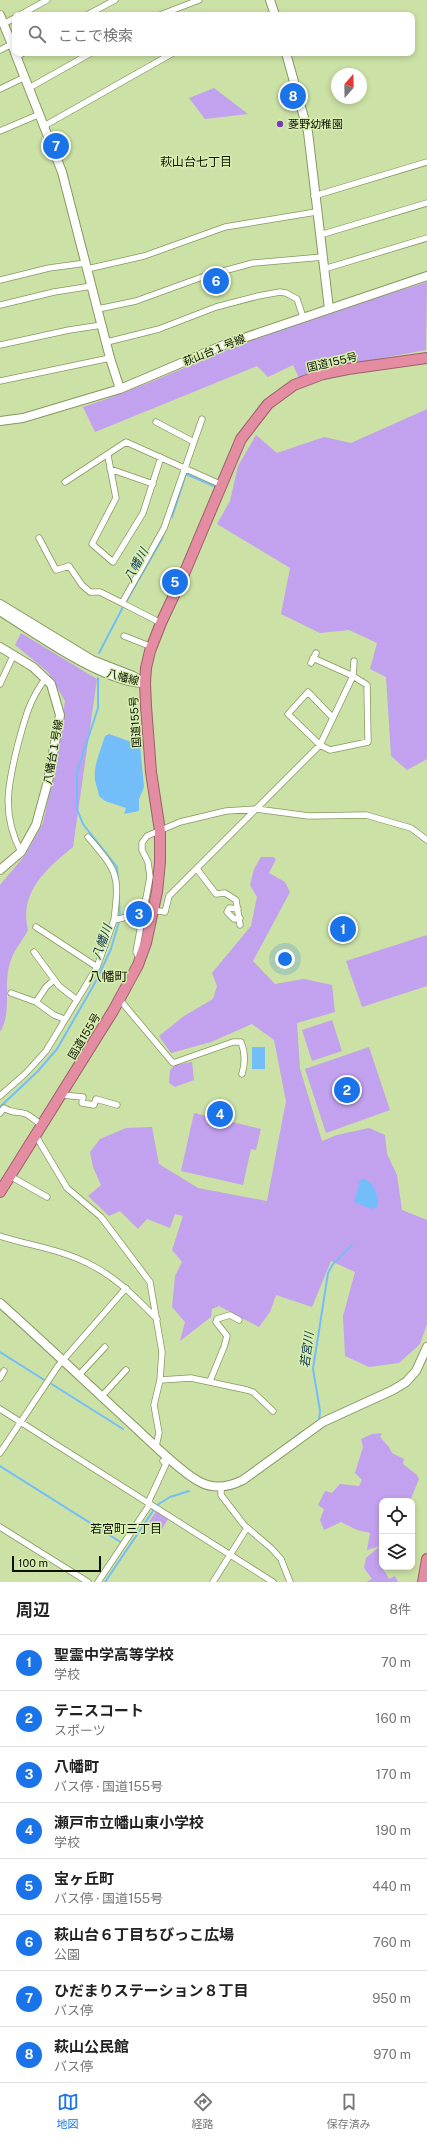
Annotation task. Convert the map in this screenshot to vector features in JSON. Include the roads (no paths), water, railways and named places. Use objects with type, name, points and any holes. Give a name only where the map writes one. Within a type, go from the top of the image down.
[{"type":"highway","name":"国道155号","points":[[0,1192],[43,1126],[120,1000],[140,959],[148,910],[160,862],[160,831],[151,772],[144,683],[152,647],[161,623],[248,428],[268,404],[294,385],[323,374],[427,358]]},
{"type":"highway","points":[[423,1582],[427,1560]]},
{"type":"street","points":[[25,12],[47,0]]},
{"type":"street","points":[[93,12],[115,0]]},
{"type":"street","points":[[168,12],[199,0]]},
{"type":"street","points":[[270,0],[274,12]]},
{"type":"street","points":[[0,15],[12,43]]},
{"type":"street","points":[[4,24],[12,20]]},
{"type":"street","points":[[0,50],[12,52]]},
{"type":"street","points":[[17,56],[62,172],[110,358],[120,389]]},
{"type":"street","points":[[29,88],[86,56]]},
{"type":"street","points":[[44,126],[168,56]]},
{"type":"street","points":[[287,56],[304,115],[329,309]]},
{"type":"street","points":[[0,89],[25,77]]},
{"type":"street","points":[[0,131],[40,114]]},
{"type":"street","points":[[314,196],[427,162]]},
{"type":"street","points":[[320,235],[427,203]]},
{"type":"street","points":[[0,280],[49,268],[87,266],[144,256],[225,226],[316,212]]},
{"type":"street","points":[[324,269],[427,238]]},
{"type":"street","points":[[98,309],[136,301],[205,276],[253,263],[323,257]]},
{"type":"street","name":"萩山台１号線","points":[[0,422],[23,418],[120,389],[226,344],[427,276]]},
{"type":"street","points":[[0,305],[54,292],[92,286]]},
{"type":"street","points":[[107,342],[159,329],[216,307],[272,293],[286,293],[297,299],[304,317]]},
{"type":"street","points":[[0,345],[69,330],[102,325]]},
{"type":"street","points":[[0,381],[110,358]]},
{"type":"street","points":[[122,603],[164,528],[202,419]]},
{"type":"street","points":[[156,422],[194,442]]},
{"type":"street","points":[[65,482],[108,456],[126,442],[186,467],[222,485]]},
{"type":"street","points":[[108,456],[116,498],[92,544],[112,562],[143,513],[161,457]]},
{"type":"street","points":[[110,469],[153,484]]},
{"type":"street","points":[[39,538],[56,570],[69,566],[82,585],[90,592],[100,592],[161,623]]},
{"type":"street","name":"八幡線","points":[[0,604],[92,660],[133,676],[144,683]]},
{"type":"street","name":"八幡線","points":[[0,611],[94,669],[134,682],[144,683]]},
{"type":"street","points":[[124,636],[152,647]]},
{"type":"street","name":"八幡台１号線","points":[[0,647],[32,667],[51,684],[60,715],[48,781],[36,825],[21,852],[0,870]]},
{"type":"street","points":[[0,684],[13,656]]},
{"type":"street","points":[[313,658],[353,676],[368,685],[368,742],[330,750],[320,745],[288,714],[308,692],[333,718]]},
{"type":"street","points":[[116,920],[148,910],[165,912],[169,896],[320,745],[353,676],[354,661]]},
{"type":"street","points":[[21,852],[11,829],[7,793],[25,715],[32,696],[45,679]]},
{"type":"street","points":[[148,910],[150,877],[148,862],[142,850],[142,843],[146,836],[180,822],[226,811],[256,809],[309,816],[366,815],[412,828],[427,840]]},
{"type":"street","points":[[0,1096],[26,1073],[46,1051],[64,1019],[98,967],[116,920],[116,875],[107,860],[88,837]]},
{"type":"street","points":[[197,869],[216,894],[225,893],[231,895],[236,900],[240,925]]},
{"type":"street","points":[[238,909],[229,908],[227,912],[234,919],[240,918]]},
{"type":"street","points":[[36,927],[98,967]]},
{"type":"street","points":[[34,952],[54,980],[77,1000]]},
{"type":"street","points":[[36,1002],[46,987],[54,980]]},
{"type":"street","points":[[11,994],[36,1002],[54,1015],[64,1019]]},
{"type":"street","points":[[120,1000],[173,1063],[233,1042],[241,1042],[243,1047],[244,1066],[242,1074]]},
{"type":"street","points":[[62,1095],[84,1097],[82,1103],[94,1106],[96,1100],[117,1105]]},
{"type":"street","points":[[0,1111],[4,1108],[12,1113],[19,1112],[27,1115],[43,1126]]},
{"type":"street","points":[[36,1136],[66,1188],[100,1217],[147,1275],[150,1282],[158,1319],[162,1352],[160,1380],[154,1409],[159,1433],[156,1446]]},
{"type":"street","points":[[10,1176],[47,1197]]},
{"type":"street","points":[[0,1236],[52,1249],[93,1266],[126,1288],[158,1319]]},
{"type":"street","points":[[0,1453],[20,1421],[63,1360],[126,1288]]},
{"type":"street","points":[[0,1303],[168,1457],[200,1482],[221,1488],[231,1486],[243,1480],[324,1422],[393,1390],[406,1382],[416,1372],[427,1347]]},
{"type":"street","points":[[210,1381],[227,1336],[216,1322],[217,1320],[230,1315],[239,1320]]},
{"type":"street","points":[[79,1375],[105,1347]]},
{"type":"street","points":[[101,1397],[126,1370]]},
{"type":"street","points":[[0,1378],[4,1371]]},
{"type":"street","points":[[160,1380],[191,1378],[210,1381],[253,1392],[273,1411]]},
{"type":"street","points":[[0,1409],[273,1582]]},
{"type":"street","points":[[98,1582],[152,1505],[166,1464],[163,1461],[168,1457]]},
{"type":"street","points":[[221,1488],[221,1495],[225,1502],[247,1528],[271,1548],[281,1559],[290,1582]]},
{"type":"street","points":[[0,1527],[88,1582]]},
{"type":"street","points":[[213,1582],[247,1528]]},
{"type":"water","points":[[109,734],[140,745],[144,787],[139,799],[139,811],[124,814],[126,808],[105,801],[99,796],[95,780],[95,769],[105,736]]},
{"type":"water","points":[[252,1047],[265,1047],[265,1069],[252,1069]]},
{"type":"water","points":[[360,1180],[367,1180],[373,1186],[377,1194],[377,1207],[372,1209],[354,1202]]},
{"type":"waterway","name":"八幡川","points":[[172,517],[186,474],[214,486]]},
{"type":"waterway","name":"八幡川","points":[[126,602],[163,537]]},
{"type":"waterway","name":"八幡川","points":[[99,653],[123,607]]},
{"type":"waterway","name":"八幡川","points":[[0,1107],[38,1071],[57,1049],[96,981],[111,949],[120,918],[117,867],[83,824],[77,809],[77,772],[98,708],[98,678]]},
{"type":"waterway","name":"若宮川","points":[[319,1420],[320,1411],[313,1369],[328,1273],[333,1264],[352,1245]]},
{"type":"waterway","points":[[0,1352],[46,1381]]},
{"type":"waterway","points":[[50,1383],[123,1429]]},
{"type":"waterway","name":"若宮川","points":[[282,1447],[302,1432]]},
{"type":"waterway","points":[[0,1466],[122,1543]]},
{"type":"waterway","name":"若宮川","points":[[105,1582],[157,1505],[170,1497],[189,1491]]},
{"type":"place","name":"萩山公民館","points":[[293,96]]},
{"type":"place","name":"菱野幼稚園","points":[[280,124]]},
{"type":"place","name":"ひだまりステーション８丁目","points":[[56,146]]},
{"type":"place","name":"萩山台６丁目ちびっこ広場","points":[[216,281]]},
{"type":"place","name":"宝ヶ丘町","points":[[175,582]]},
{"type":"place","name":"八幡町","points":[[139,914]]},
{"type":"place","name":"聖霊中学高等学校","points":[[343,929]]},
{"type":"place","name":"テニスコート","points":[[347,1090]]},
{"type":"place","name":"瀬戸市立幡山東小学校","points":[[220,1114]]},
{"type":"district","name":"萩山台七丁目","points":[[196,162]]},
{"type":"district","name":"八幡町","points":[[108,976]]},
{"type":"district","name":"若宮町三丁目","points":[[126,1529]]}]
